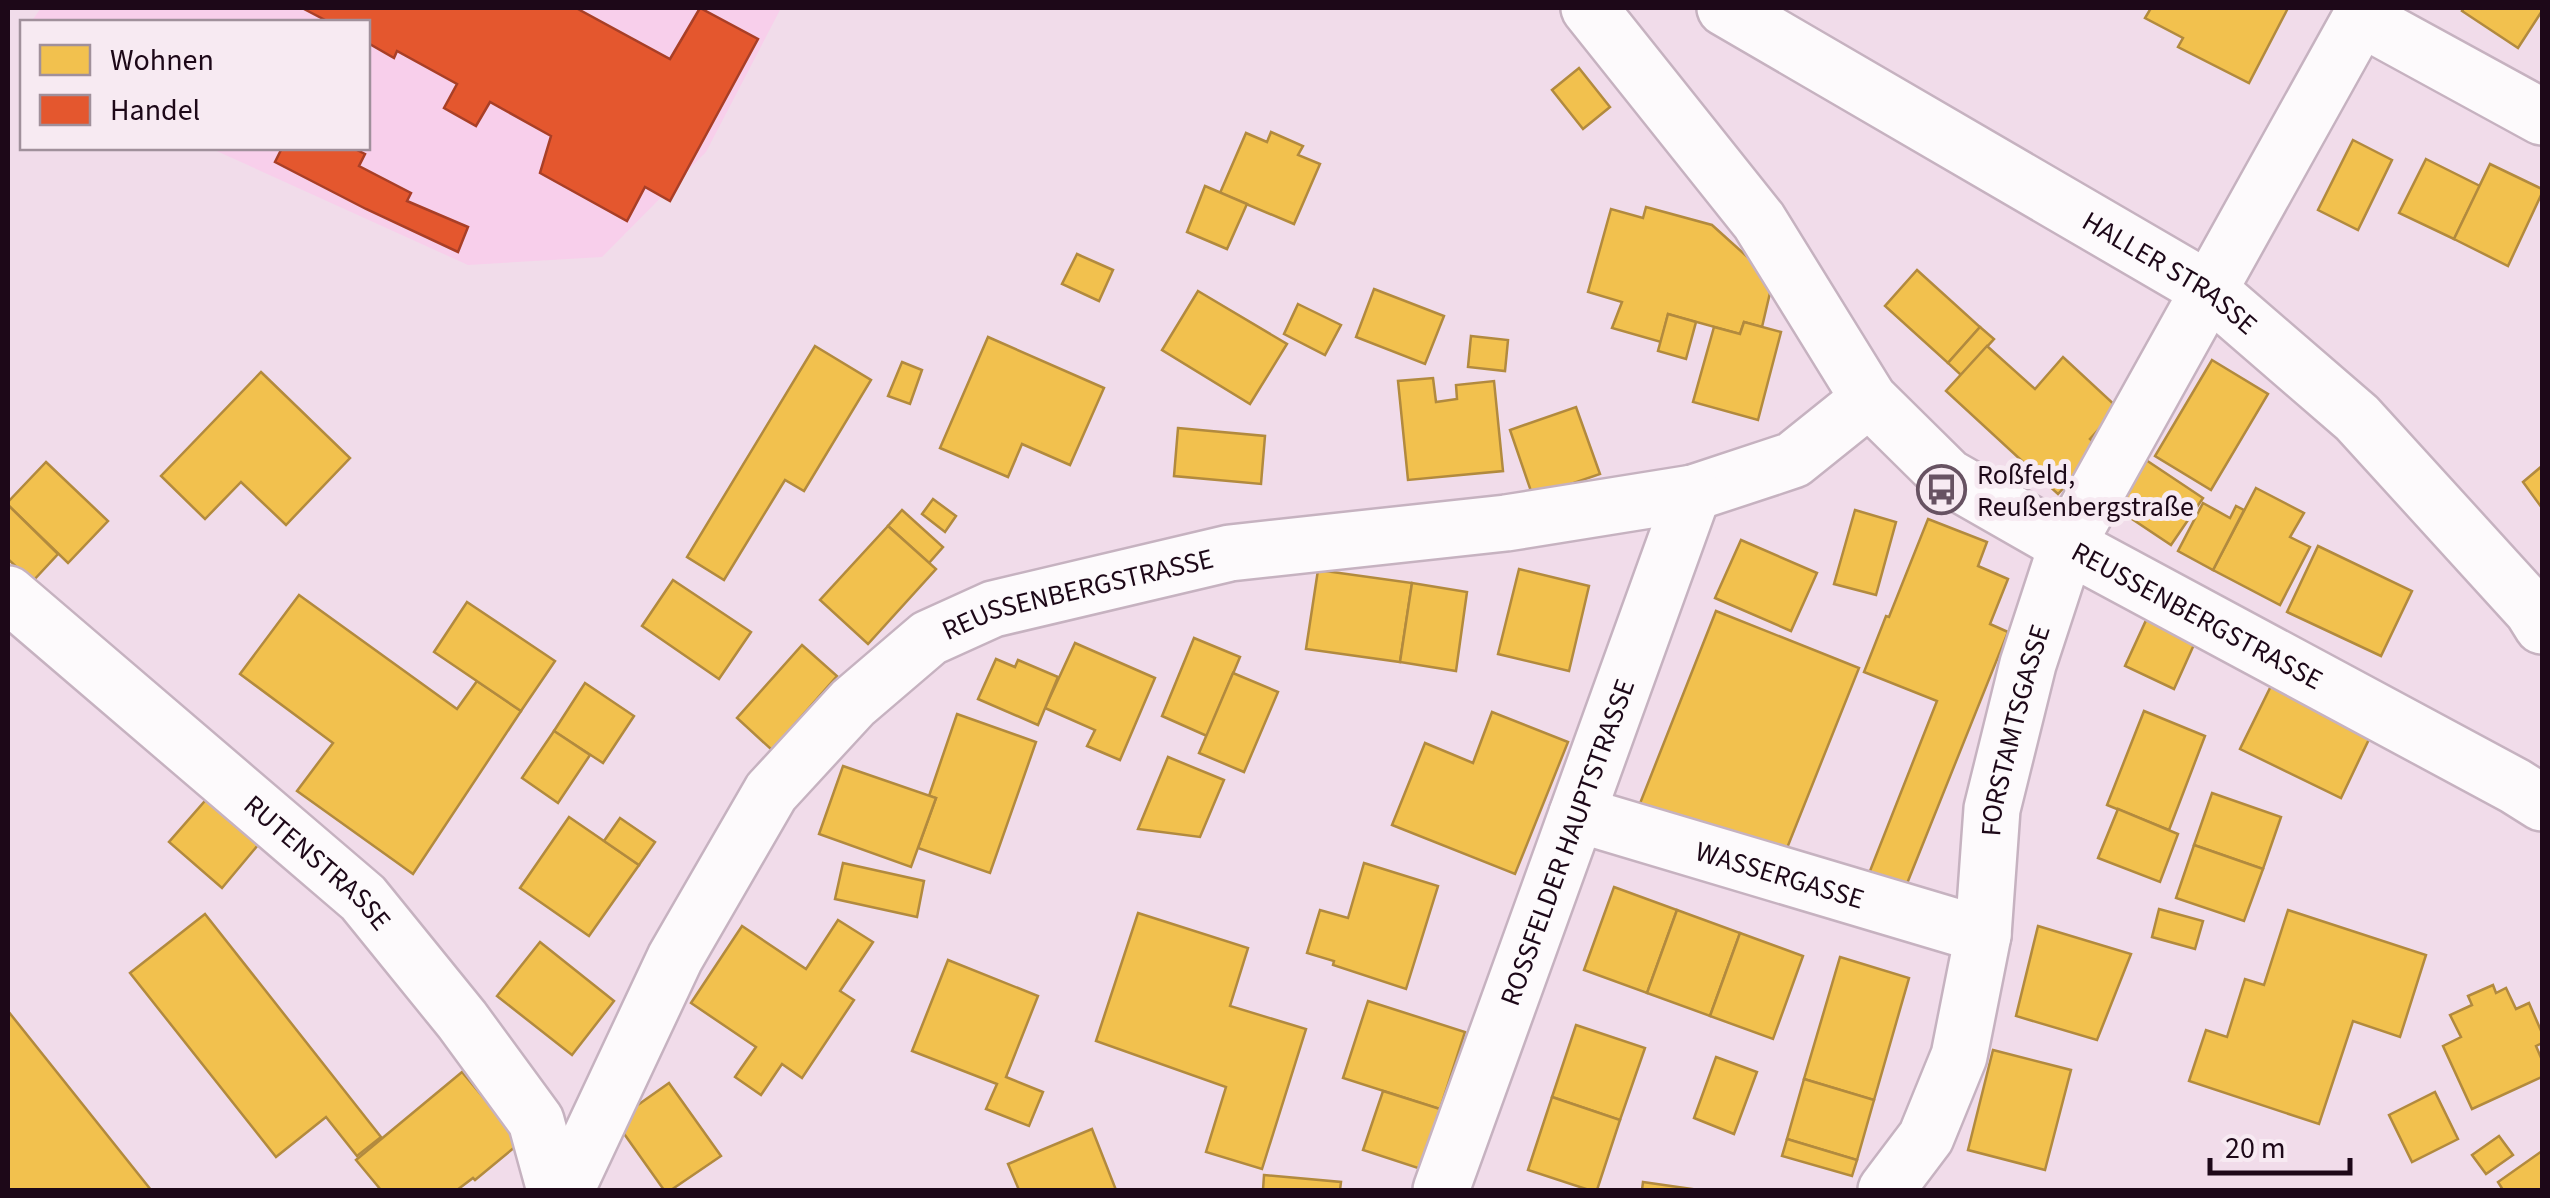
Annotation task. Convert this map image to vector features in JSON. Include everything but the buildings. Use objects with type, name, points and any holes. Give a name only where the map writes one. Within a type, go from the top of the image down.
[{"type":"street","name":"REUSSENBERGSTRASSE","points":[[1588,8],[1759,221],[1869,400],[1948,477],[2068,545],[2533,784]]},
{"type":"street","name":"HALLER STRASSE","points":[[1725,8],[2209,290],[2357,418],[2532,610],[2542,626]]},
{"type":"street","name":"FORSTAMTSGASSE","points":[[1886,1190],[1926,1138],[1959,1056],[1983,935],[1992,809],[2028,664],[2068,545],[2364,13]]},
{"type":"street","points":[[2364,13],[2542,118]]},
{"type":"street","name":"REUSSENBERGSTRASSE","points":[[566,1190],[675,958],[771,792],[853,703],[929,638],[994,609],[1230,553],[1506,524],[1693,493],[1793,460],[1869,400]]},
{"type":"street","name":"ROSSFELDER HAUPTSTRASSE","points":[[1442,1190],[1693,493]]},
{"type":"street","name":"RUTENSTRASSE","points":[[8,594],[363,898],[462,1020],[536,1121],[555,1190]]},
{"type":"street","name":"WASSERGASSE","points":[[1576,814],[1983,935]]},
{"type":"shaded area","points":[[41,8],[781,8],[706,152],[602,257],[468,265],[214,150],[370,150],[370,20],[32,20]]},
{"type":"place","name":"Roßfeld, Reußenbergstraße","points":[[1942,490]]}]
